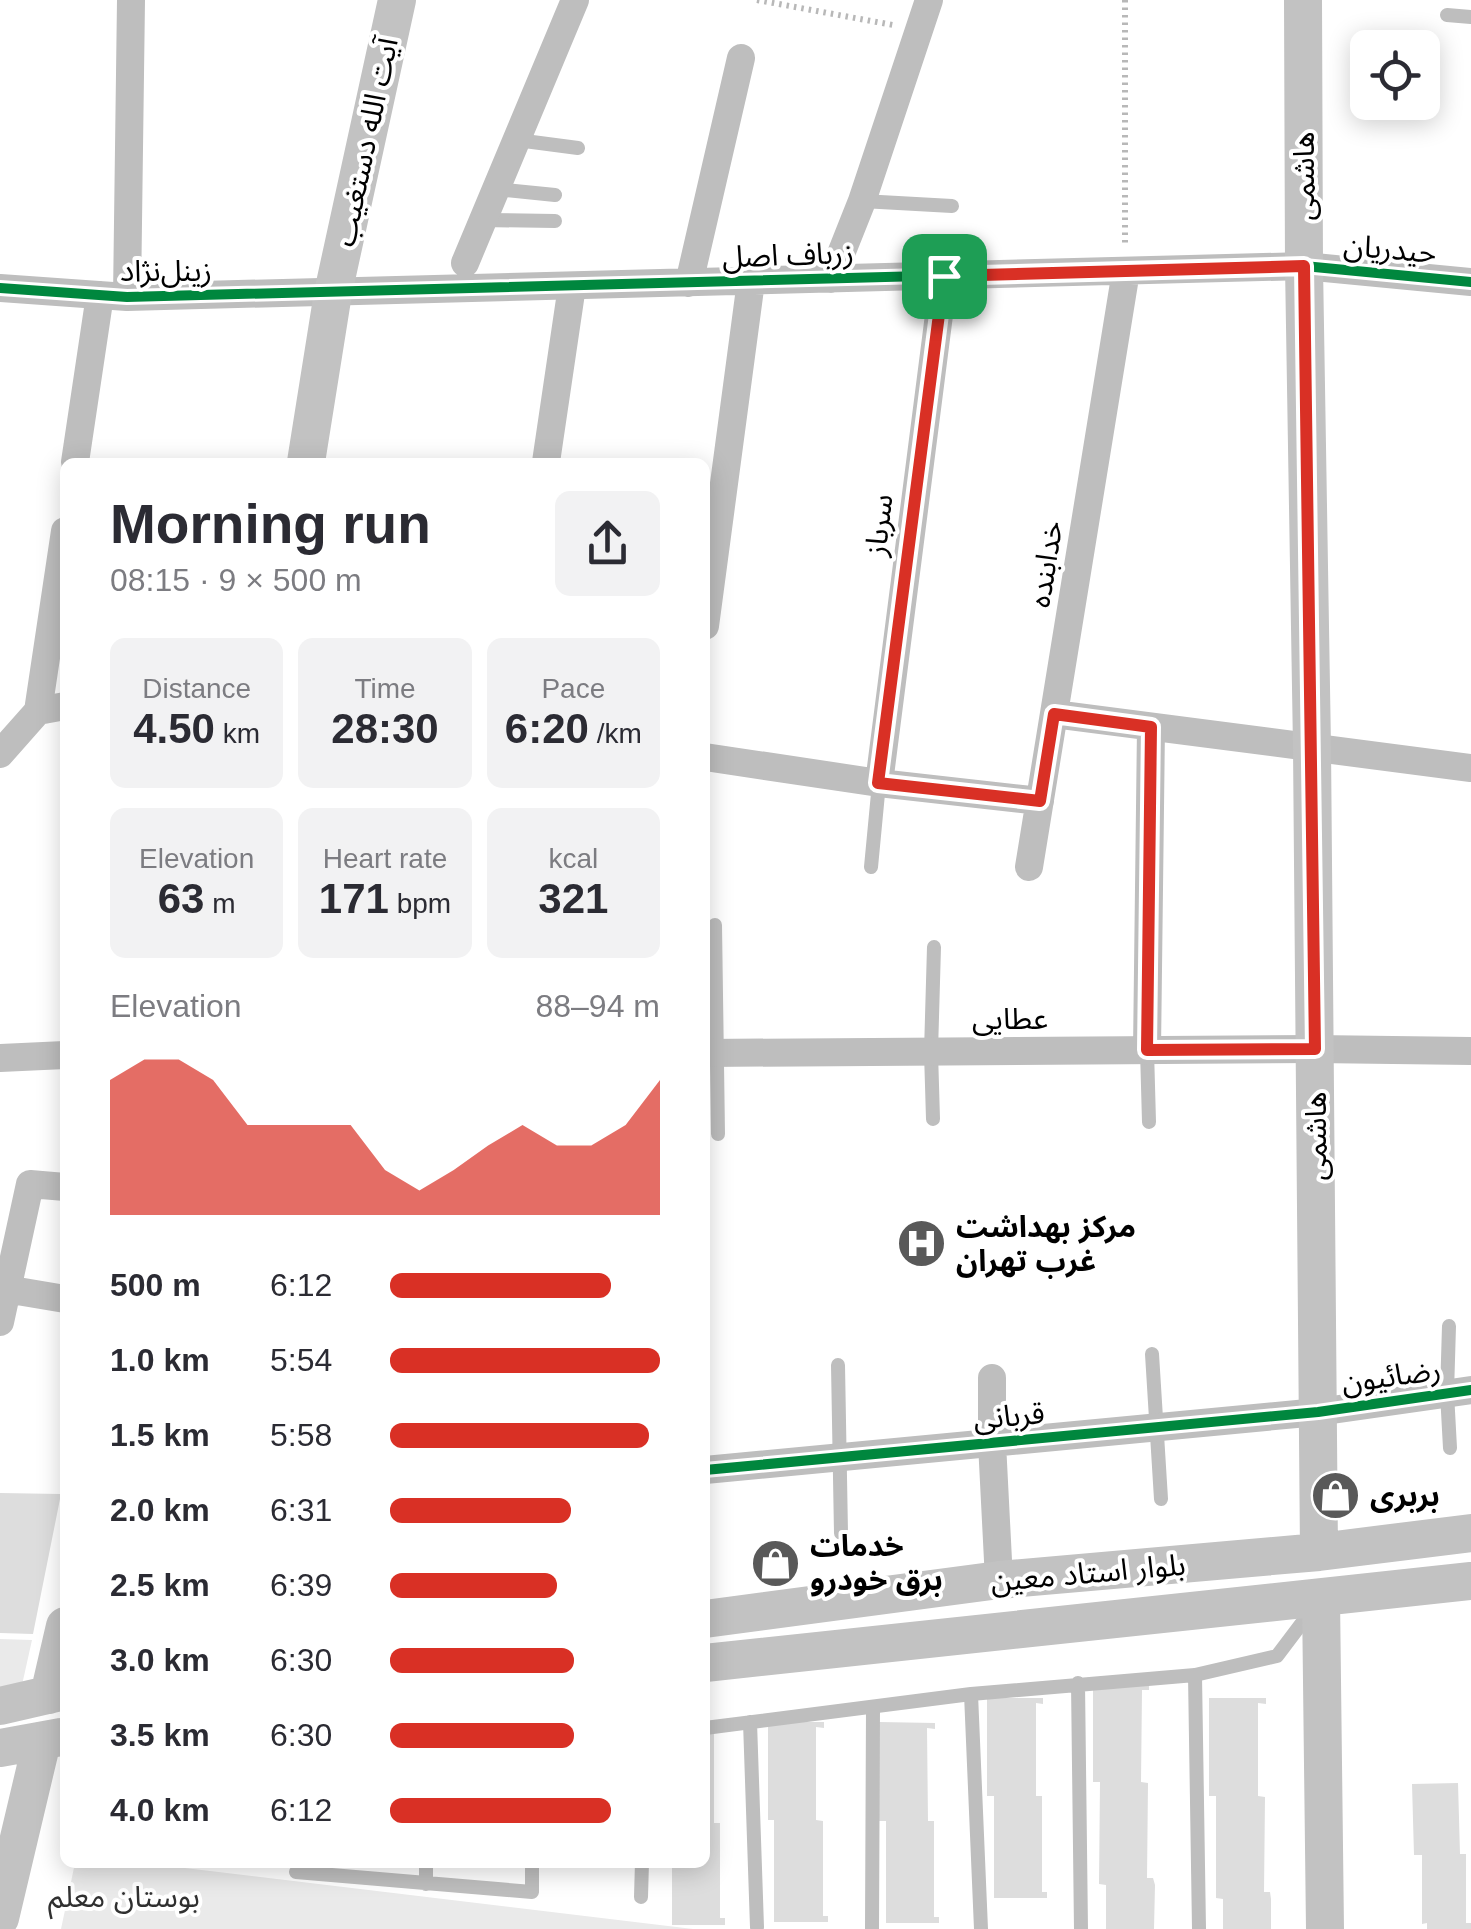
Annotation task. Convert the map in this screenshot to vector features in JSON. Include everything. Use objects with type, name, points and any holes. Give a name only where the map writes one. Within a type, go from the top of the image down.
[{"type":"main road","name":"آیت الله دستغیب","points":[[307,458],[334,293],[397,0]]},
{"type":"main road","name":"هاشمی","points":[[1303,0],[1320,1552]]},
{"type":"main road","name":"بلوار استاد معین","points":[[710,1618],[999,1580],[1320,1552],[1471,1533]]},
{"type":"main road","name":"بلوار استاد معین","points":[[710,1662],[1471,1581]]},
{"type":"main road","points":[[1320,1598],[1325,1929]]},
{"type":"main road","points":[[0,1706],[57,1693],[60,1668]]},
{"type":"main road","points":[[0,1748],[54,1738],[0,1918]]},
{"type":"street","points":[[76,458],[113,296],[130,0]]},
{"type":"street","points":[[465,263],[575,0]]},
{"type":"street","points":[[831,279],[862,201],[929,0]]},
{"type":"street","points":[[689,283],[741,58]]},
{"type":"street","name":"زرباف اصل","points":[[334,293],[1304,266]]},
{"type":"street","name":"حیدریان","points":[[1304,266],[1471,282]]},
{"type":"street","name":"خدابنده","points":[[1029,867],[1126,271]]},
{"type":"street","name":"سرباز","points":[[878,783],[944,276]]},
{"type":"street","points":[[710,588],[751,281]]},
{"type":"street","points":[[547,458],[572,286]]},
{"type":"street","name":"زینل‌نژاد","points":[[0,288],[113,296],[334,293]]},
{"type":"street","points":[[0,754],[52,709],[60,599]]},
{"type":"street","points":[[1054,714],[1471,768]]},
{"type":"street","points":[[1147,1050],[1151,727]]},
{"type":"street","points":[[710,759],[1040,801]]},
{"type":"street","name":"عطایی","points":[[710,1053],[1471,1051]]},
{"type":"street","points":[[0,1058],[60,1056]]},
{"type":"street","points":[[0,1322],[3,1289],[30,1184],[60,1187]]},
{"type":"street","points":[[3,1289],[60,1298]]},
{"type":"street","points":[[992,1378],[999,1580]]},
{"type":"street","name":"رضائیون","points":[[1318,1412],[1459,1392]]},
{"type":"street","name":"قربانی","points":[[710,1470],[1318,1412]]},
{"type":"lane","points":[[1447,15],[1471,17]]},
{"type":"lane","points":[[517,140],[578,148]]},
{"type":"lane","points":[[496,188],[555,195]]},
{"type":"lane","points":[[862,201],[952,206]]},
{"type":"lane","points":[[483,220],[555,221]]},
{"type":"lane","points":[[871,867],[878,783]]},
{"type":"lane","points":[[715,925],[710,1053],[718,1134]]},
{"type":"lane","points":[[933,1120],[934,947]]},
{"type":"lane","points":[[1147,1050],[1149,1122]]},
{"type":"lane","points":[[1449,1326],[1459,1392],[1450,1448]]},
{"type":"lane","points":[[1152,1354],[1161,1499]]},
{"type":"lane","points":[[838,1365],[841,1533]]},
{"type":"lane","points":[[710,1727],[971,1694],[1195,1675],[1277,1656],[1320,1598]]},
{"type":"lane","points":[[1195,1675],[1200,1929]]},
{"type":"lane","points":[[1078,1683],[1081,1929]]},
{"type":"lane","points":[[971,1694],[981,1929]]},
{"type":"lane","points":[[872,1929],[873,1708]]},
{"type":"lane","points":[[750,1722],[757,1927]]},
{"type":"lane","points":[[426,1868],[426,1884]]},
{"type":"lane","points":[[296,1872],[532,1892],[532,1868]]},
{"type":"lane","points":[[641,1897],[642,1868]]},
{"type":"path","points":[[757,0],[919,30]]},
{"type":"path","points":[[1125,0],[1126,271]]},
{"type":"green space","points":[[0,1639],[32,1640],[22,1685],[0,1688]]},
{"type":"green space","name":"بوستان معلم","points":[[74,1868],[185,1868],[693,1929],[61,1929]]},
{"type":"building","points":[[0,1493],[60,1494],[33,1634],[0,1633]]},
{"type":"building","points":[[1093,1684],[1149,1684],[1149,1690],[1142,1690],[1141,1782],[1148,1783],[1147,1878],[1153,1878],[1155,1885],[1154,1929],[1106,1929],[1106,1885],[1099,1884],[1100,1782],[1093,1782]]},
{"type":"building","points":[[987,1698],[1043,1698],[1043,1704],[1036,1703],[1036,1796],[1042,1796],[1042,1892],[1047,1892],[1047,1898],[994,1898],[994,1796],[987,1796]]},
{"type":"building","points":[[1209,1698],[1266,1698],[1266,1704],[1258,1703],[1258,1796],[1265,1797],[1264,1892],[1270,1892],[1271,1929],[1223,1929],[1223,1899],[1216,1898],[1216,1796],[1209,1796]]},
{"type":"building","points":[[768,1722],[824,1722],[824,1728],[816,1727],[816,1820],[823,1821],[823,1916],[828,1916],[828,1922],[774,1922],[774,1820],[768,1820]]},
{"type":"building","points":[[879,1722],[935,1723],[935,1729],[927,1728],[928,1821],[934,1821],[934,1917],[939,1917],[939,1923],[886,1923],[886,1821],[879,1821]]},
{"type":"building","points":[[710,1727],[714,1730],[714,1823],[720,1823],[720,1918],[725,1918],[725,1925],[672,1925],[672,1868],[710,1868]]},
{"type":"building","points":[[1458,1783],[1460,1854],[1466,1854],[1466,1923],[1471,1923],[1471,1929],[1427,1929],[1427,1923],[1422,1924],[1422,1855],[1414,1855],[1412,1784]]},
{"type":"cycle path","points":[[0,288],[127,297],[1304,266],[1471,282]]},
{"type":"cycle path","points":[[710,1470],[1318,1412],[1471,1390]]},
{"type":"place","name":"مرکز بهداشت غرب تهران","points":[[921,1244]]},
{"type":"place","name":"بربری","points":[[1335,1496]]},
{"type":"place","name":"خدمات برق خودرو","points":[[775,1563]]},
{"type":"route","points":[[1304,266],[1315,1049],[1147,1050],[1151,727],[1054,714],[1040,801],[878,783],[944,276],[1304,266]]}]
